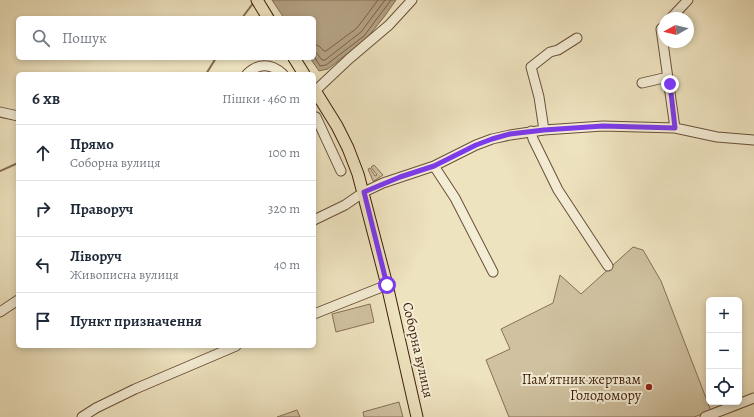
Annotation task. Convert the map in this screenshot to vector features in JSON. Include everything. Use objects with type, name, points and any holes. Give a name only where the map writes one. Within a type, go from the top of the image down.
[{"type":"main road","points":[[257,0],[266,15]]},
{"type":"main road","points":[[295,60],[303,72]]},
{"type":"main road","name":"Соборна вулиця","points":[[316,92],[348,148],[364,192],[417,417]]},
{"type":"street","points":[[316,89],[389,25],[412,0]]},
{"type":"street","points":[[677,12],[688,0]]},
{"type":"street","points":[[544,130],[539,98],[531,66],[550,52],[558,50],[577,38]]},
{"type":"street","points":[[664,48],[675,128]]},
{"type":"street","points":[[249,72],[252,69],[263,65],[271,67],[280,72]]},
{"type":"street","points":[[642,83],[668,77]]},
{"type":"street","points":[[316,115],[327,110]]},
{"type":"street","points":[[0,112],[16,116]]},
{"type":"street","points":[[316,117],[341,171]]},
{"type":"street","points":[[316,219],[345,205],[364,192],[400,177],[434,166],[476,145],[492,139],[531,131],[603,126],[675,128],[717,137],[754,140]]},
{"type":"street","points":[[531,131],[533,139],[558,190],[608,266]]},
{"type":"street","points":[[434,166],[455,198],[493,272]]},
{"type":"street","points":[[316,313],[387,285]]},
{"type":"street","points":[[0,312],[16,301]]},
{"type":"street","points":[[82,417],[96,408],[135,389],[231,348]]},
{"type":"street","points":[[705,417],[754,398]]},
{"type":"shaded area","points":[[374,165],[383,175],[373,181],[368,169],[370,168],[375,176],[377,175],[371,167]]},
{"type":"shaded area","points":[[633,247],[643,250],[661,281],[706,398],[706,405],[709,405],[711,411],[694,417],[509,417],[486,360],[510,349],[501,329],[553,303],[560,275],[581,294]]},
{"type":"shaded area","points":[[370,304],[374,322],[336,332],[332,314]]},
{"type":"shaded area","points":[[399,402],[403,417],[364,417],[363,412]]},
{"type":"shaded area","points":[[297,410],[300,417],[277,417]]},
{"type":"water","points":[[272,0],[396,0],[367,38],[328,69],[319,71],[311,60],[316,60],[316,16],[283,16]]},
{"type":"waterway","points":[[244,16],[254,2]]},
{"type":"waterway","points":[[207,72],[215,60]]},
{"type":"waterway","points":[[0,171],[16,164]]},
{"type":"place","name":"Пам'ятник жертвам Голодомору","points":[[649,387]]},
{"type":"route","points":[[387,285],[364,192],[383,183],[434,166],[476,145],[510,134],[603,126],[675,128],[670,84]]}]
